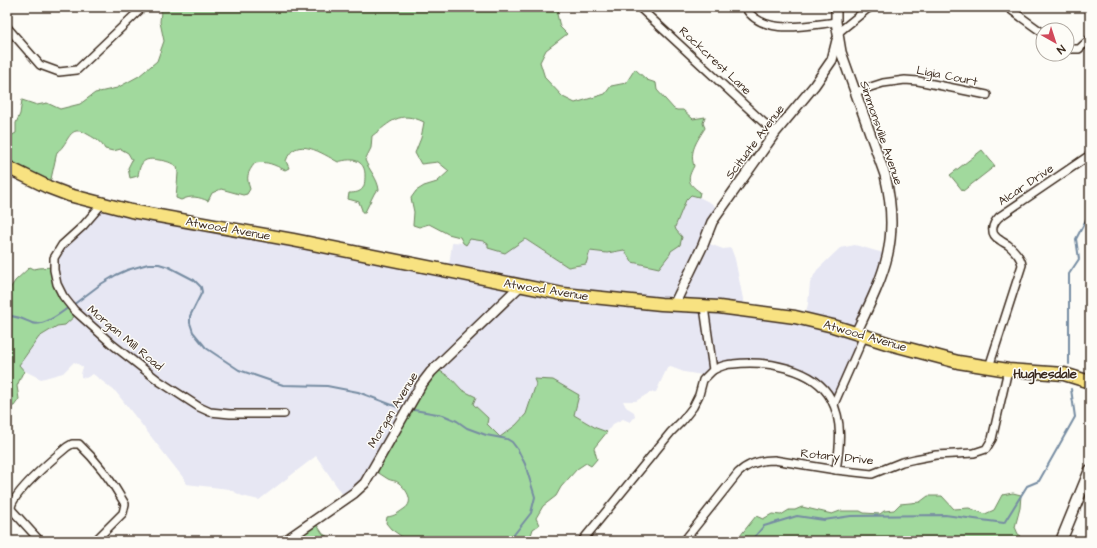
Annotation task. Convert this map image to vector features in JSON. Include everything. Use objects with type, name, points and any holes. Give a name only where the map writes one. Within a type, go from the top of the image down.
[{"type":"main road","name":"Atwood Avenue","points":[[7,167],[48,187],[69,195],[131,211],[293,240],[563,294],[674,305],[746,310],[795,317],[958,362],[1008,370],[1064,374],[1090,382]]},
{"type":"main road","points":[[1060,541],[1090,470]]},
{"type":"street","points":[[7,27],[40,65],[59,72],[77,70],[143,7]]},
{"type":"street","name":"Rockcrest Lane","points":[[639,7],[775,133]]},
{"type":"street","points":[[745,7],[756,19],[768,25],[795,26],[836,22]]},
{"type":"street","name":"Simmonsville Avenue","points":[[836,7],[836,22],[841,52],[885,175],[890,194],[892,213],[890,242],[886,266],[860,335]]},
{"type":"street","name":"Scituate Avenue","points":[[674,305],[703,245],[712,222],[775,133],[814,86],[832,60],[840,31],[872,7]]},
{"type":"street","points":[[1007,7],[1035,26]]},
{"type":"street","points":[[1075,49],[1079,49],[1090,39]]},
{"type":"street","name":"Ligia Court","points":[[855,92],[883,83],[906,80],[918,81],[987,95]]},
{"type":"street","name":"Alcar Drive","points":[[989,367],[1022,265],[1020,257],[1014,250],[995,236],[992,229],[994,223],[999,217],[1087,158]]},
{"type":"street","name":"Morgan Mill Road","points":[[102,204],[83,226],[62,245],[54,258],[54,270],[57,284],[62,296],[74,310],[113,345],[159,381],[199,407],[210,412],[230,414],[284,414]]},
{"type":"street","name":"Morgan Avenue","points":[[285,541],[354,493],[365,483],[421,385],[428,376],[444,358],[520,286]]},
{"type":"street","points":[[704,307],[712,370]]},
{"type":"street","points":[[834,404],[860,335]]},
{"type":"street","points":[[582,541],[693,407],[699,395],[703,380],[712,370],[725,365],[749,363],[773,365],[791,369],[806,375],[818,383],[829,395],[834,404],[840,425],[836,470]]},
{"type":"street","name":"Rotary Drive","points":[[684,541],[738,473],[753,462],[774,460],[872,474],[908,461],[936,456],[974,453],[986,450],[992,439],[1008,370]]},
{"type":"street","points":[[40,541],[9,512],[11,506],[31,480],[72,444],[79,444],[106,475],[125,504],[123,513],[95,541]]},
{"type":"shaded area","points":[[691,195],[711,203],[719,210],[707,243],[723,249],[731,248],[735,259],[745,309],[804,319],[808,304],[810,283],[817,270],[840,248],[855,245],[887,254],[857,333],[863,337],[835,401],[817,383],[790,369],[731,364],[706,371],[702,375],[684,372],[668,366],[656,392],[649,393],[636,401],[623,401],[626,407],[634,412],[635,417],[630,422],[623,419],[613,424],[607,432],[596,428],[574,415],[534,379],[536,384],[526,414],[516,425],[500,438],[487,424],[488,418],[472,404],[476,397],[462,390],[451,378],[375,468],[345,498],[316,456],[259,500],[242,496],[229,489],[186,484],[185,480],[116,392],[93,374],[86,378],[81,377],[83,367],[74,362],[63,373],[41,379],[23,370],[19,365],[39,337],[57,326],[65,325],[56,283],[56,256],[99,209],[448,272],[453,242],[466,244],[470,239],[484,241],[488,244],[524,239],[568,267],[576,267],[590,251],[607,253],[624,250],[632,262],[653,267],[671,251],[678,247],[682,237],[675,227],[686,200]]},
{"type":"green space","points":[[166,7],[561,7],[557,14],[560,27],[567,34],[546,50],[540,62],[545,78],[563,97],[575,103],[605,94],[611,86],[626,83],[635,69],[647,80],[656,83],[657,90],[674,109],[683,110],[693,119],[705,117],[703,123],[705,128],[693,151],[692,156],[694,166],[689,178],[693,186],[700,192],[699,197],[691,195],[686,200],[675,227],[682,237],[680,245],[671,251],[659,268],[632,262],[624,250],[607,253],[590,251],[586,264],[568,267],[525,239],[505,253],[488,248],[488,244],[483,241],[470,239],[466,245],[460,237],[448,234],[429,224],[419,227],[413,225],[414,212],[411,198],[416,191],[424,186],[437,182],[449,171],[438,162],[421,164],[415,153],[421,138],[424,122],[408,117],[402,117],[390,122],[372,136],[371,148],[365,160],[377,182],[379,190],[375,192],[365,212],[362,212],[359,202],[348,199],[349,193],[360,191],[364,186],[365,173],[361,164],[358,161],[352,160],[338,162],[310,148],[302,147],[290,153],[286,161],[289,168],[285,170],[267,163],[255,163],[248,175],[250,189],[247,194],[243,195],[221,189],[212,193],[208,201],[195,197],[188,197],[181,200],[176,198],[177,167],[166,161],[154,159],[146,160],[140,167],[138,176],[130,178],[128,168],[132,160],[128,153],[121,149],[113,151],[105,149],[102,144],[92,136],[77,131],[70,135],[57,152],[51,179],[42,184],[7,167],[7,138],[16,133],[16,123],[20,114],[22,100],[37,105],[47,103],[60,109],[80,104],[95,93],[117,88],[139,76],[157,61],[164,41],[160,22],[161,11]]},
{"type":"green space","points":[[982,150],[995,166],[963,191],[950,175]]},
{"type":"green space","points":[[30,267],[34,269],[52,267],[56,283],[77,314],[65,325],[57,326],[39,337],[19,365],[25,372],[22,374],[17,386],[19,399],[14,406],[9,406],[7,408],[7,293],[15,281]]},
{"type":"green space","points":[[437,369],[451,378],[462,390],[476,397],[473,404],[488,418],[487,424],[500,437],[516,425],[526,414],[536,384],[534,379],[553,380],[579,395],[574,415],[596,428],[607,432],[594,448],[597,459],[591,466],[586,463],[577,469],[561,487],[556,496],[543,506],[536,518],[539,525],[533,529],[529,541],[402,541],[401,536],[391,529],[386,523],[387,517],[396,514],[407,506],[409,503],[409,496],[398,482],[389,480],[374,470],[421,385]]},
{"type":"green space","points":[[1013,493],[1021,495],[1020,508],[1015,527],[1018,534],[1021,536],[1022,541],[736,541],[756,516],[763,519],[772,514],[781,515],[789,510],[795,510],[802,507],[832,514],[840,511],[860,511],[864,513],[880,514],[884,511],[894,510],[900,504],[920,502],[928,496],[942,496],[954,509],[969,508],[985,514],[994,510],[1002,495]]},
{"type":"green space","points":[[315,522],[323,534],[330,538],[330,541],[286,541]]},
{"type":"waterway","points":[[1069,364],[1069,274],[1079,259],[1076,239],[1087,218],[1090,217]]},
{"type":"waterway","points":[[73,305],[101,284],[127,270],[148,264],[159,264],[169,267],[194,280],[201,287],[202,292],[190,316],[190,323],[193,332],[206,348],[239,370],[283,385],[327,386],[358,392],[400,408]]},
{"type":"waterway","points":[[7,316],[17,317],[36,324],[46,322],[69,307]]},
{"type":"waterway","points":[[751,541],[764,526],[797,516],[824,520],[851,516],[945,515],[1004,523],[1027,486],[1039,481],[1075,417],[1071,389]]},
{"type":"waterway","points":[[414,410],[443,415],[457,421],[467,428],[486,435],[507,439],[512,442],[518,450],[525,464],[535,497],[531,513],[509,541]]},
{"type":"district","name":"Hughesdale","points":[[1045,374]]}]
